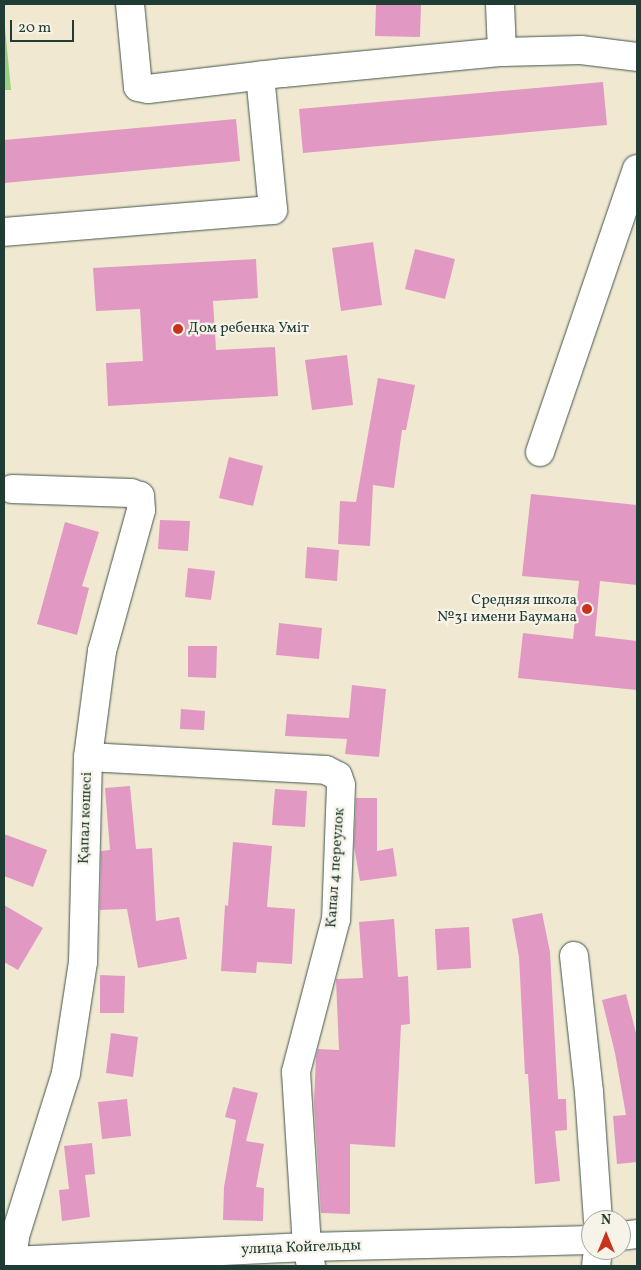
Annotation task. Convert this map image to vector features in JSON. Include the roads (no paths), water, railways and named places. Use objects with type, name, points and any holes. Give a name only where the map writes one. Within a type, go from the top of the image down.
[{"type":"street","points":[[130,4],[138,87],[148,89],[502,52],[581,50],[637,57]]},
{"type":"street","points":[[500,4],[502,52]]},
{"type":"street","points":[[4,232],[273,210],[260,76]]},
{"type":"street","points":[[540,452],[637,169]]},
{"type":"street","name":"Қапал көшесі","points":[[10,1247],[66,1073],[83,952],[88,757],[102,651],[141,510],[140,496],[131,493],[12,489]]},
{"type":"street","name":"Капал 4 переулок","points":[[88,757],[326,770],[338,776],[341,785],[336,919],[296,1072],[309,1257]]},
{"type":"street","points":[[574,956],[589,1092],[597,1210]]},
{"type":"street","name":"улица Койгельды","points":[[10,1247],[309,1257],[581,1241]]},
{"type":"place","name":"Дом ребенка Умiт","points":[[178,329]]},
{"type":"place","name":"Средняя школа №31 имени Баумана","points":[[587,609]]}]
